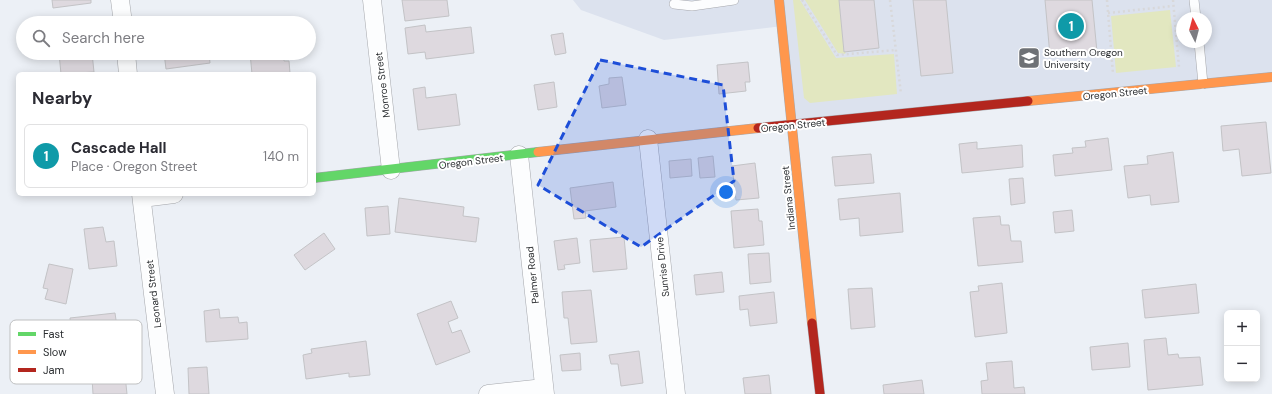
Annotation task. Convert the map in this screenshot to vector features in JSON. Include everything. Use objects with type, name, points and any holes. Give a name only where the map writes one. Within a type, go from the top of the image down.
[{"type":"street","points":[[120,0],[122,16]]},
{"type":"street","name":"Monroe Street","points":[[372,0],[391,170]]},
{"type":"street","name":"Indiana Street","points":[[779,0],[820,394]]},
{"type":"street","points":[[127,60],[128,72]]},
{"type":"street","name":"Oregon Street","points":[[316,178],[648,139],[791,126],[1272,77]]},
{"type":"street","name":"Sunrise Drive","points":[[648,139],[676,394]]},
{"type":"street","name":"Palmer Road","points":[[519,155],[544,391]]},
{"type":"street","name":"Leonard Street","points":[[142,196],[165,394]]},
{"type":"street","points":[[488,394],[544,391]]},
{"type":"lane","points":[[674,4],[692,6],[734,0]]},
{"type":"lane","points":[[1194,0],[1195,12]]},
{"type":"lane","points":[[1199,48],[1203,84]]},
{"type":"path","points":[[802,0],[837,55],[896,50]]},
{"type":"path","points":[[890,0],[901,96]]},
{"type":"path","points":[[1106,0],[1114,75],[1106,75]]},
{"type":"path","points":[[1173,0],[1179,68]]},
{"type":"path","points":[[1108,13],[1173,6]]},
{"type":"path","points":[[1172,69],[1201,66]]},
{"type":"highlighted area","points":[[600,60],[723,85],[734,181],[641,247],[538,185]]},
{"type":"shaded area","name":"Southern Oregon University","points":[[573,0],[1272,0],[1272,75],[792,123],[783,26],[664,40],[581,10]]},
{"type":"green space","points":[[793,0],[800,0],[836,58],[894,54],[897,94],[810,103],[804,98]]},
{"type":"green space","points":[[805,0],[839,0],[844,51],[846,51],[845,54],[838,53]]},
{"type":"green space","points":[[1170,10],[1176,67],[1116,73],[1111,16]]},
{"type":"building","points":[[52,0],[91,0],[91,3],[53,8]]},
{"type":"building","points":[[402,0],[447,0],[449,16],[405,21]]},
{"type":"building","points":[[839,0],[874,0],[879,48],[844,52]]},
{"type":"building","points":[[913,0],[946,0],[953,73],[921,76]]},
{"type":"building","points":[[1045,0],[1092,0],[1097,52],[1050,56]]},
{"type":"building","points":[[425,25],[426,32],[471,27],[474,53],[426,59],[425,52],[408,54],[405,28]]},
{"type":"building","points":[[563,33],[566,53],[555,55],[551,35]]},
{"type":"building","points":[[60,60],[93,60],[94,72],[61,72]]},
{"type":"building","points":[[165,60],[210,60],[210,63],[166,69]]},
{"type":"building","points":[[251,60],[289,61],[290,72],[252,72]]},
{"type":"building","points":[[748,62],[750,82],[745,82],[746,91],[719,94],[717,65]]},
{"type":"building","points":[[622,77],[626,105],[602,108],[599,86],[609,84],[609,78]]},
{"type":"building","points":[[554,82],[557,107],[538,110],[534,85]]},
{"type":"building","points":[[425,87],[426,98],[456,94],[460,125],[418,130],[413,89]]},
{"type":"building","points":[[1266,122],[1271,173],[1242,176],[1239,149],[1223,151],[1221,126]]},
{"type":"building","points":[[1108,138],[1112,170],[1055,176],[1053,155],[1073,153],[1072,148],[1086,147],[1085,141]]},
{"type":"building","points":[[977,142],[977,149],[1022,145],[1023,167],[962,173],[959,144]]},
{"type":"building","points":[[1173,152],[1179,202],[1151,205],[1150,195],[1128,198],[1124,166],[1148,164],[1147,156]]},
{"type":"building","points":[[871,154],[874,183],[835,186],[832,157]]},
{"type":"building","points":[[713,156],[715,177],[700,178],[698,158]]},
{"type":"building","points":[[691,159],[692,176],[670,178],[669,161]]},
{"type":"building","points":[[755,163],[759,198],[736,200],[732,166]]},
{"type":"building","points":[[1023,178],[1025,203],[1011,205],[1009,179]]},
{"type":"building","points":[[613,182],[616,207],[585,211],[586,218],[574,219],[570,188]]},
{"type":"building","points":[[900,193],[903,232],[860,236],[859,218],[840,220],[838,199]]},
{"type":"building","points":[[399,198],[464,207],[463,216],[479,218],[476,242],[395,232]]},
{"type":"building","points":[[388,206],[390,234],[367,236],[365,208]]},
{"type":"building","points":[[758,209],[759,221],[762,221],[764,245],[734,248],[731,211]]},
{"type":"building","points":[[1072,210],[1074,231],[1055,233],[1053,212]]},
{"type":"building","points":[[1000,216],[1001,225],[1009,225],[1011,241],[1021,241],[1023,262],[978,266],[973,218]]},
{"type":"building","points":[[103,227],[106,242],[114,241],[117,266],[89,269],[84,229]]},
{"type":"building","points":[[324,233],[335,249],[305,270],[294,255]]},
{"type":"building","points":[[624,237],[627,269],[593,272],[590,240]]},
{"type":"building","points":[[577,238],[580,263],[564,265],[565,269],[558,270],[554,241]]},
{"type":"building","points":[[769,253],[771,282],[750,284],[748,254]]},
{"type":"building","points":[[49,264],[73,269],[66,304],[45,299],[48,289],[43,288]]},
{"type":"building","points":[[722,272],[724,292],[696,295],[694,275]]},
{"type":"building","points":[[1002,283],[1007,333],[975,337],[970,292],[979,291],[978,286]]},
{"type":"building","points":[[1196,284],[1199,313],[1145,318],[1142,290]]},
{"type":"building","points":[[872,288],[875,327],[851,329],[848,289]]},
{"type":"building","points":[[591,290],[597,342],[571,344],[568,318],[564,318],[562,292]]},
{"type":"building","points":[[774,292],[777,323],[750,326],[748,309],[740,310],[739,296]]},
{"type":"building","points":[[451,301],[458,318],[448,322],[452,333],[461,330],[470,352],[436,365],[417,314]]},
{"type":"building","points":[[219,309],[220,318],[238,317],[239,323],[247,322],[248,339],[206,342],[204,311]]},
{"type":"building","points":[[115,313],[116,320],[70,320],[70,318]]},
{"type":"building","points":[[1166,338],[1168,355],[1178,354],[1179,358],[1200,357],[1203,385],[1148,390],[1144,340]]},
{"type":"building","points":[[366,341],[370,375],[349,377],[349,373],[306,379],[303,355],[312,353],[311,349]]},
{"type":"building","points":[[1128,343],[1130,367],[1092,370],[1090,347]]},
{"type":"building","points":[[639,351],[643,383],[621,386],[618,364],[611,364],[609,355]]},
{"type":"building","points":[[580,353],[581,370],[562,371],[560,355]]},
{"type":"building","points":[[1012,361],[1014,388],[1024,387],[1025,394],[982,394],[981,381],[988,380],[986,363]]},
{"type":"building","points":[[207,367],[209,394],[189,394],[188,368]]},
{"type":"building","points":[[769,375],[771,394],[745,394],[743,378]]},
{"type":"building","points":[[922,380],[924,394],[884,394],[883,385]]},
{"type":"building","points":[[92,384],[126,384],[127,394],[93,394]]},
{"type":"traffic: fast","points":[[316,178],[538,152]]},
{"type":"traffic: slow","points":[[779,0],[812,323]]},
{"type":"traffic: slow","points":[[1028,101],[1272,77]]},
{"type":"traffic: slow","points":[[538,152],[758,128]]},
{"type":"traffic: jam","points":[[758,128],[1028,101]]},
{"type":"traffic: jam","points":[[812,323],[820,394]]},
{"type":"place","name":"Cascade Hall","points":[[1071,26]]},
{"type":"place","name":"Southern Oregon University","points":[[1029,58]]}]
